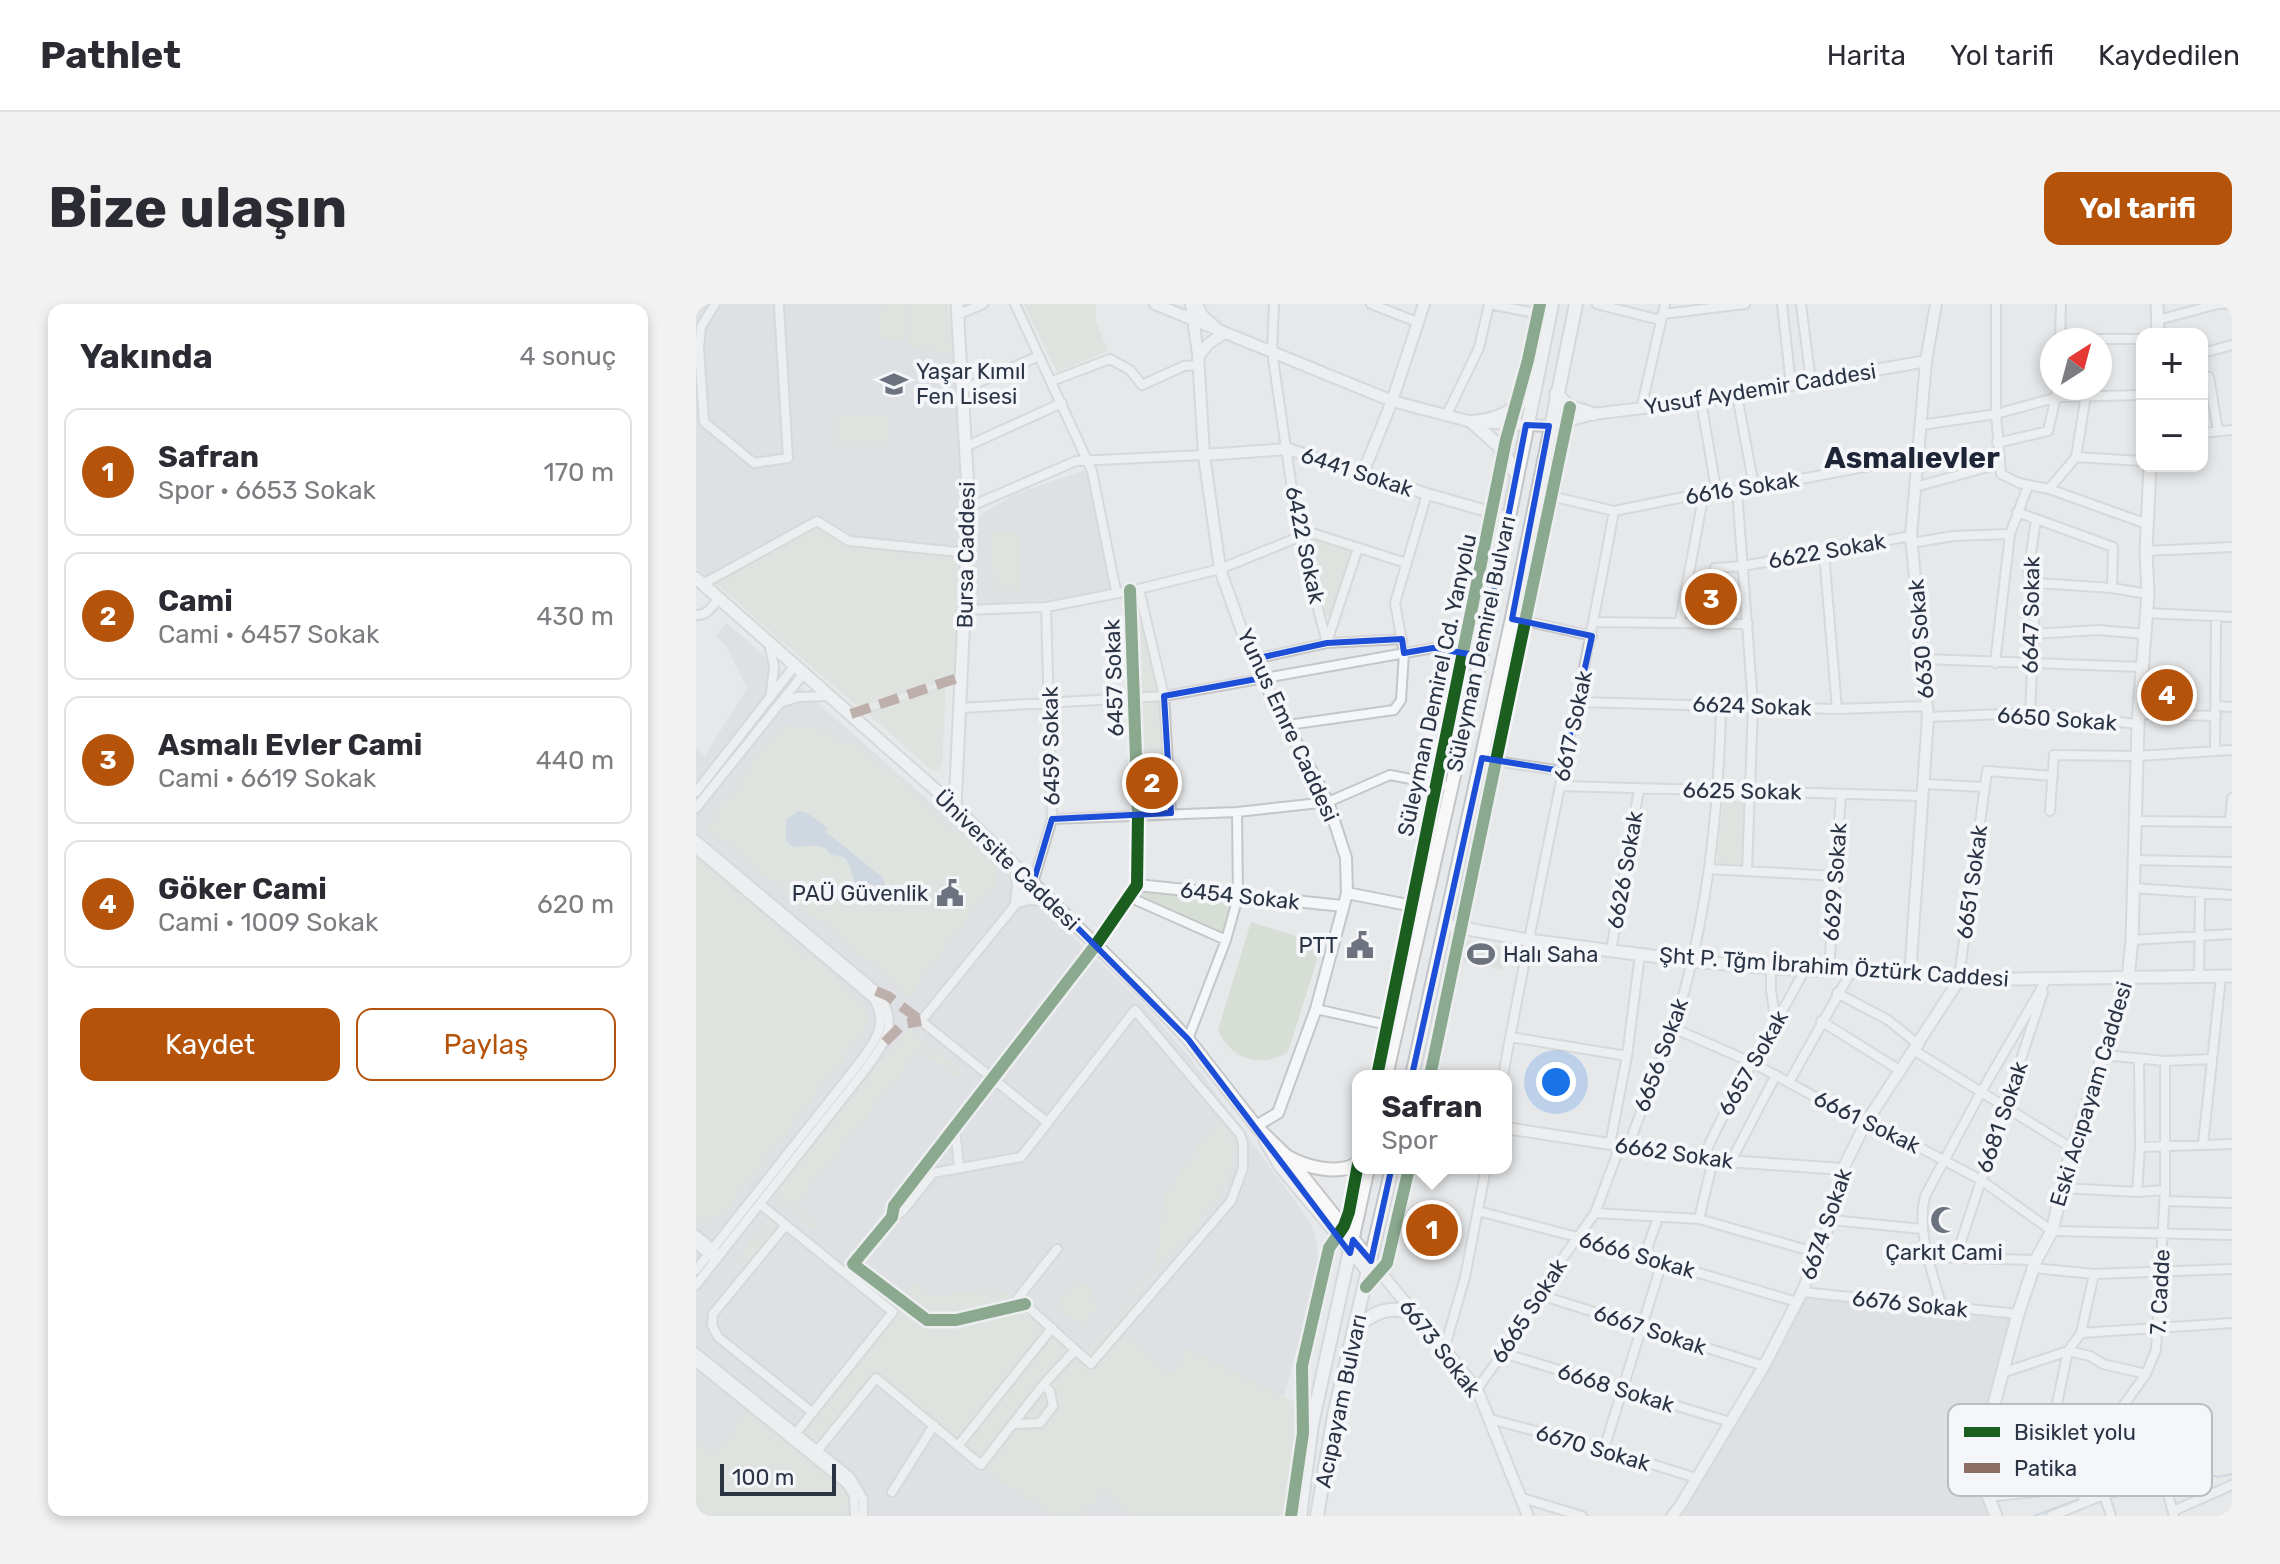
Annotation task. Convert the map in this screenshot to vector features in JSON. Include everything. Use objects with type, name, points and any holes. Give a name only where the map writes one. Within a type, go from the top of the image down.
[{"type":"main road","name":"Süleyman Demirel Bulvarı","points":[[1413,1070],[1512,618],[1576,304]]},
{"type":"main road","points":[[2157,304],[2158,328]]},
{"type":"main road","name":"Bursa Caddesi","points":[[955,807],[969,507],[957,309]]},
{"type":"main road","name":"Süleyman Demirel Bulvarı","points":[[1387,1070],[1481,656],[1551,310]]},
{"type":"main road","points":[[1472,422],[1493,420],[1514,409],[1533,391]]},
{"type":"main road","points":[[1556,394],[1570,407],[1593,414]]},
{"type":"main road","points":[[1472,422],[1498,445],[1516,473]]},
{"type":"main road","name":"Eski Acıpayam Caddesi","points":[[1994,1404],[2018,1314],[2035,1264],[2052,1231],[2061,1188],[2128,978],[2132,940],[2137,756],[2148,594],[2146,551],[2150,472]]},
{"type":"main road","name":"Üniversite Caddesi","points":[[700,581],[955,807],[1188,1039],[1256,1126],[1288,1157],[1352,1246]]},
{"type":"main road","name":"Şht P. Tğm İbrahim Öztürk Caddesi","points":[[1446,925],[1611,951],[1771,968],[2012,979],[2227,976]]},
{"type":"main road","points":[[1256,1126],[1280,1166],[1374,1269]]},
{"type":"main road","points":[[1288,1157],[1299,1163],[1330,1169],[1352,1166]]},
{"type":"main road","points":[[1352,1246],[1367,1174]]},
{"type":"main road","points":[[1374,1269],[1391,1174]]},
{"type":"main road","name":"Acıpayam Bulvarı","points":[[1300,1516],[1312,1424],[1352,1246]]},
{"type":"main road","name":"Acıpayam Bulvarı","points":[[1317,1516],[1334,1415],[1366,1287],[1374,1269]]},
{"type":"main road","points":[[1356,1327],[1382,1310],[1397,1308],[1413,1313]]},
{"type":"main road","name":"Eski Acıpayam Caddesi","points":[[1988,1497],[1996,1516]]},
{"type":"street","points":[[715,304],[701,327],[699,348],[704,422],[754,463],[788,458],[779,306]]},
{"type":"street","points":[[957,309],[983,304]]},
{"type":"street","points":[[1015,304],[1092,471],[1116,591]]},
{"type":"street","name":"Yunus Emre Caddesi","points":[[1191,304],[1204,455],[1220,569],[1262,678],[1328,802],[1346,858],[1347,893],[1316,1009],[1278,1113],[1256,1126]]},
{"type":"street","points":[[1052,381],[1110,359],[1130,370],[1142,385],[1198,359],[1209,342],[1223,334],[1202,315],[1197,304]]},
{"type":"street","name":"6422 Sokak","points":[[1274,304],[1272,352],[1299,537],[1327,643]]},
{"type":"street","points":[[1371,304],[1417,322]]},
{"type":"street","points":[[1363,473],[1392,401],[1424,304]]},
{"type":"street","points":[[1446,416],[1479,348],[1489,304],[1551,310]]},
{"type":"street","points":[[1597,304],[1663,313],[1744,304]]},
{"type":"street","points":[[1782,304],[1791,385]]},
{"type":"street","points":[[1801,304],[1811,382]]},
{"type":"street","name":"6630 Sokak","points":[[1910,975],[1925,784],[1927,711],[1911,539],[1926,361],[1936,304]]},
{"type":"street","points":[[1996,304],[1996,414],[2001,474],[2028,486],[2049,489],[2147,524]]},
{"type":"street","points":[[2060,328],[2061,304]]},
{"type":"street","points":[[2158,320],[2218,304],[2231,304]]},
{"type":"street","points":[[1164,306],[1188,328],[1198,359]]},
{"type":"street","name":"Yusuf Aydemir Caddesi","points":[[1164,306],[1223,334],[1392,401],[1472,422],[1549,426],[1593,414],[1701,401],[1926,361]]},
{"type":"street","points":[[1641,409],[1663,313]]},
{"type":"street","points":[[2112,339],[2136,339]]},
{"type":"street","points":[[2208,351],[2232,345]]},
{"type":"street","points":[[961,390],[1039,356]]},
{"type":"street","points":[[2208,377],[2218,431]]},
{"type":"street","points":[[1737,395],[1754,487]]},
{"type":"street","points":[[2112,395],[2136,395]]},
{"type":"street","points":[[1921,425],[1996,414],[2040,399]]},
{"type":"street","points":[[1997,443],[2048,431],[2056,400]]},
{"type":"street","points":[[2049,489],[2076,457],[2085,400]]},
{"type":"street","points":[[1701,401],[1717,495]]},
{"type":"street","points":[[967,446],[1062,403]]},
{"type":"street","points":[[2208,432],[2232,430]]},
{"type":"street","name":"6441 Sokak","points":[[1204,455],[1288,449],[1508,517]]},
{"type":"street","points":[[969,507],[1076,461],[1204,455]]},
{"type":"street","name":"6616 Sokak","points":[[1614,511],[1917,457]]},
{"type":"street","points":[[2076,457],[2136,461]]},
{"type":"street","points":[[1915,487],[1999,464]]},
{"type":"street","points":[[1995,663],[2010,534],[2028,486]]},
{"type":"street","points":[[1737,490],[1753,705],[1747,871]]},
{"type":"street","points":[[1680,621],[1704,493]]},
{"type":"street","points":[[1288,725],[1394,710],[1401,700],[1404,653],[1395,603],[1427,494]]},
{"type":"street","points":[[1559,498],[1614,511]]},
{"type":"street","name":"6617 Sokak","points":[[1504,1070],[1562,771],[1592,636],[1614,511]]},
{"type":"street","points":[[2017,512],[2113,547],[2112,588]]},
{"type":"street","name":"6647 Sokak","points":[[2030,713],[2036,583],[2028,574],[2036,519]]},
{"type":"street","points":[[700,581],[817,521],[849,541],[968,553]]},
{"type":"street","points":[[965,610],[1046,607],[1135,589],[1220,569],[1299,537],[1315,534],[1406,563]]},
{"type":"street","name":"6622 Sokak","points":[[1715,568],[1911,539],[2010,534]]},
{"type":"street","points":[[2146,551],[2232,547]]},
{"type":"street","points":[[1327,643],[1358,548]]},
{"type":"street","points":[[1824,553],[1837,709]]},
{"type":"street","points":[[2036,583],[2112,588],[2148,594]]},
{"type":"street","points":[[1135,589],[1164,696],[1171,813]]},
{"type":"street","name":"6457 Sokak","points":[[1135,589],[1137,885]]},
{"type":"street","points":[[696,615],[711,609],[719,597]]},
{"type":"street","name":"6459 Sokak","points":[[1033,883],[1052,819],[1046,607]]},
{"type":"street","points":[[2146,613],[2232,617]]},
{"type":"street","points":[[2215,751],[2216,616]]},
{"type":"street","points":[[1512,618],[1592,636]]},
{"type":"street","points":[[1594,622],[1748,624]]},
{"type":"street","points":[[2032,634],[2098,630],[2145,634]]},
{"type":"street","points":[[1254,659],[1327,643],[1402,639]]},
{"type":"street","points":[[768,640],[774,666],[771,696]]},
{"type":"street","points":[[961,708],[1164,696],[1433,648],[1481,656]]},
{"type":"street","points":[[1924,659],[2142,667]]},
{"type":"street","points":[[696,792],[771,696],[800,668]]},
{"type":"street","points":[[696,808],[779,703],[800,668]]},
{"type":"street","points":[[779,703],[798,697],[833,697]]},
{"type":"street","name":"6624 Sokak","points":[[1578,702],[1927,711]]},
{"type":"street","name":"6656 Sokak","points":[[1619,1146],[1673,1028],[1691,961],[1709,869],[1718,790],[1721,705]]},
{"type":"street","name":"6650 Sokak","points":[[1927,711],[2139,719],[2232,707]]},
{"type":"street","points":[[2050,811],[2054,755],[2137,756],[2232,750]]},
{"type":"street","points":[[1482,759],[1562,771]]},
{"type":"street","points":[[1925,784],[1984,787],[1987,771],[2053,776]]},
{"type":"street","points":[[1052,819],[1237,812],[1328,802],[1390,775],[1452,787]]},
{"type":"street","name":"6625 Sokak","points":[[1560,786],[1923,796]]},
{"type":"street","name":"6651 Sokak","points":[[1960,977],[1984,787]]},
{"type":"street","name":"6626 Sokak","points":[[1611,951],[1639,789]]},
{"type":"street","name":"6629 Sokak","points":[[1829,970],[1841,794]]},
{"type":"street","points":[[2134,821],[2231,822],[2232,798]]},
{"type":"street","points":[[1188,1039],[1226,940],[1238,897],[1237,812]]},
{"type":"street","points":[[696,840],[876,991],[889,1012],[885,1042],[760,1204],[715,1254],[696,1270]]},
{"type":"street","points":[[696,849],[874,999],[882,1023],[878,1036],[860,1062],[715,1254],[696,1285]]},
{"type":"street","points":[[2133,860],[2232,862]]},
{"type":"street","points":[[1014,865],[1017,891],[1014,905]]},
{"type":"street","points":[[1709,869],[1835,876]]},
{"type":"street","points":[[1033,883],[921,1021],[1048,1123]]},
{"type":"street","points":[[892,1217],[894,1206],[1095,946],[1137,885]]},
{"type":"street","name":"6454 Sokak","points":[[1137,885],[1343,906]]},
{"type":"street","points":[[2134,888],[2232,895]]},
{"type":"street","points":[[1347,893],[1423,908]]},
{"type":"street","points":[[2199,977],[2200,894]]},
{"type":"street","points":[[1129,897],[1226,940]]},
{"type":"street","points":[[1014,905],[1028,900],[1050,901]]},
{"type":"street","points":[[2132,940],[2232,934]]},
{"type":"street","points":[[1619,1146],[1640,954]]},
{"type":"street","points":[[1771,968],[1776,1025]]},
{"type":"street","name":"6657 Sokak","points":[[1699,1219],[1708,1159],[1725,1109],[1776,1025],[1805,969]]},
{"type":"street","points":[[1789,1082],[1851,972]]},
{"type":"street","points":[[2203,1144],[2211,1059],[2227,976]]},
{"type":"street","name":"6674 Sokak","points":[[1672,1516],[1764,1366],[1799,1297],[1831,1220],[1843,1169],[1865,1124],[1917,1048],[1960,977]]},
{"type":"street","points":[[1942,1308],[1922,1229],[1921,1213],[1925,1196],[2048,977]]},
{"type":"street","name":"6681 Sokak","points":[[1956,1257],[2048,977]]},
{"type":"street","points":[[1837,993],[1888,1020],[1917,1048],[1980,1094],[2073,1149]]},
{"type":"street","points":[[1316,1009],[1396,1027]]},
{"type":"street","points":[[1025,1304],[956,1320],[927,1320],[853,1264],[892,1217],[902,1212],[933,1173],[1021,1157],[1135,1010],[1240,1134],[1244,1161],[1240,1180],[1224,1210],[1091,1364],[1052,1328],[1025,1304],[1018,1298],[1057,1249]]},
{"type":"street","points":[[1821,1021],[1901,1071]]},
{"type":"street","name":"6661 Sokak","points":[[1673,1028],[1751,1062],[1865,1124],[1879,1126],[1945,1160],[1981,1180],[2052,1231]]},
{"type":"street","points":[[1510,1037],[1627,1056]]},
{"type":"street","points":[[2104,1055],[2165,1061],[2211,1059]]},
{"type":"street","points":[[2137,1192],[2139,1060]]},
{"type":"street","name":"7. Cadde","points":[[2124,1404],[2146,1374],[2156,1350],[2165,1201],[2165,1061]]},
{"type":"street","points":[[1731,1161],[1776,1075]]},
{"type":"street","points":[[955,1126],[959,1168]]},
{"type":"street","name":"6662 Sokak","points":[[1512,1129],[1708,1159],[1843,1169]]},
{"type":"street","points":[[2140,1147],[2232,1144]]},
{"type":"street","name":"6665 Sokak","points":[[1477,1389],[1503,1353],[1537,1294],[1595,1213],[1619,1146]]},
{"type":"street","points":[[1444,1350],[1465,1277],[1485,1174]]},
{"type":"street","points":[[2061,1188],[2137,1192],[2165,1190]]},
{"type":"street","points":[[2165,1201],[2232,1203]]},
{"type":"street","points":[[760,1204],[893,1312],[796,1433]]},
{"type":"street","name":"6666 Sokak","points":[[1478,1211],[1799,1297]]},
{"type":"street","points":[[1595,1213],[1699,1219],[1818,1253]]},
{"type":"street","points":[[1644,1257],[1658,1218]]},
{"type":"street","points":[[1831,1220],[1922,1229]]},
{"type":"street","points":[[786,1225],[713,1314],[712,1325],[718,1337],[813,1413]]},
{"type":"street","points":[[2052,1231],[2232,1235]]},
{"type":"street","points":[[696,1235],[715,1254]]},
{"type":"street","points":[[696,1244],[715,1254]]},
{"type":"street","points":[[1930,1257],[2035,1264],[2094,1274],[2232,1269]]},
{"type":"street","points":[[1604,1449],[1662,1262]]},
{"type":"street","name":"6673 Sokak","points":[[1374,1269],[1477,1389],[1528,1516]]},
{"type":"street","points":[[2057,1404],[2068,1351],[2081,1333],[2094,1274]]},
{"type":"street","name":"6667 Sokak","points":[[1537,1294],[1764,1366]]},
{"type":"street","name":"6676 Sokak","points":[[1799,1297],[2018,1314]]},
{"type":"street","points":[[2081,1333],[2232,1323]]},
{"type":"street","points":[[958,1446],[1052,1328]]},
{"type":"street","points":[[817,1451],[876,1378],[981,1465],[1043,1385],[1075,1350]]},
{"type":"street","points":[[2002,1373],[2068,1351],[2090,1356],[2103,1364],[2146,1374]]},
{"type":"street","points":[[696,1353],[856,1484],[863,1499],[863,1516]]},
{"type":"street","name":"6668 Sokak","points":[[1503,1353],[1730,1422]]},
{"type":"street","points":[[696,1362],[847,1484],[854,1495],[855,1516]]},
{"type":"street","points":[[1015,1424],[1040,1423],[1047,1415],[1053,1406],[1050,1391],[1043,1385]]},
{"type":"street","name":"6670 Sokak","points":[[1490,1419],[1604,1449],[1696,1478]]},
{"type":"street","points":[[892,1492],[934,1425]]},
{"type":"street","points":[[2212,1495],[2232,1485]]},
{"type":"street","points":[[1988,1497],[1997,1496]]},
{"type":"street","name":"7. Cadde","points":[[2083,1496],[2083,1501]]},
{"type":"street","points":[[2051,1516],[2100,1496]]},
{"type":"street","points":[[2104,1496],[2111,1516]]},
{"type":"street","points":[[2174,1514],[2210,1496]]},
{"type":"street","points":[[1522,1498],[1582,1516]]},
{"type":"highlighted area","points":[[1526,425],[1549,426],[1512,619],[1592,636],[1562,771],[1482,758],[1371,1261],[1353,1240],[1350,1253],[1188,1039],[1033,883],[1052,819],[1171,813],[1164,696],[1262,678],[1254,659],[1327,643],[1402,639],[1404,653],[1433,648],[1481,656]]},
{"type":"shaded area","points":[[696,304],[947,304],[955,354],[961,446],[962,550],[708,578],[696,567]]},
{"type":"shaded area","points":[[881,304],[907,304],[904,340],[878,338]]},
{"type":"shaded area","points":[[911,304],[947,304],[955,354],[908,348]]},
{"type":"shaded area","points":[[1024,304],[1096,304],[1096,322],[1108,351],[1057,372]]},
{"type":"shaded area","points":[[833,415],[890,416],[890,447],[833,446]]},
{"type":"shaded area","points":[[1088,469],[1116,591],[965,610],[979,516],[1015,494]]},
{"type":"shaded area","points":[[817,521],[849,541],[968,553],[963,676],[858,707],[710,579]]},
{"type":"shaded area","points":[[1020,532],[1021,591],[993,592],[991,533]]},
{"type":"shaded area","points":[[1317,538],[1354,551],[1332,617],[1327,616],[1311,541]]},
{"type":"shaded area","points":[[1139,589],[1164,696],[1171,813],[1138,814],[1130,590]]},
{"type":"shaded area","points":[[727,623],[997,861],[1141,1002],[1187,1054],[1311,1223],[1319,1265],[1284,1397],[1215,1516],[696,1516],[696,749],[705,756],[747,688],[726,646],[716,636]]},
{"type":"shaded area","points":[[946,685],[942,764],[938,770],[929,768],[866,712]]},
{"type":"shaded area","points":[[786,725],[827,729],[845,743],[857,742],[997,866],[997,882],[909,997],[705,827],[714,818],[713,811],[723,798],[726,800],[738,785],[736,782],[752,764],[750,760]]},
{"type":"shaded area","points":[[1723,801],[1747,801],[1743,866],[1717,863]]},
{"type":"shaded area","points":[[696,856],[858,998],[866,1007],[867,1015],[862,1036],[730,1207],[708,1225],[696,1222]]},
{"type":"shaded area","points":[[1137,885],[1238,897],[1226,940],[1129,897]]},
{"type":"shaded area","points":[[1251,922],[1322,944],[1288,1052],[1267,1060],[1238,1054],[1223,1040],[1218,1030]]},
{"type":"shaded area","name":"Halı Saha","points":[[1461,938],[1507,948],[1502,970],[1456,960]]},
{"type":"shaded area","points":[[910,1030],[978,1082],[976,1085],[960,1072],[955,1078],[920,1051],[797,1204],[818,1223],[813,1229],[786,1207],[781,1207],[774,1195],[905,1032]]},
{"type":"shaded area","points":[[1217,1119],[1236,1143],[1230,1181],[1192,1234],[1134,1298],[1120,1331],[1172,1373],[1188,1347],[1300,1405],[1284,1516],[1134,1516],[1105,1490],[1094,1505],[1079,1516],[1053,1516],[1002,1483],[877,1378],[817,1451],[796,1433],[915,1282],[933,1296],[992,1288],[1018,1298],[1084,1356],[1133,1298],[1130,1296],[1156,1260],[1164,1193]]},
{"type":"shaded area","points":[[769,1217],[778,1225],[744,1267],[735,1260]]},
{"type":"shaded area","points":[[1075,1281],[1090,1283],[1099,1307],[1081,1327],[1055,1306]]},
{"type":"shaded area","points":[[1802,1292],[2010,1314],[2013,1334],[2003,1379],[2002,1404],[1948,1404],[1948,1496],[1997,1496],[1996,1516],[1675,1516]]},
{"type":"shaded area","points":[[748,1411],[837,1482],[849,1497],[847,1516],[696,1516],[696,1438],[712,1453]]},
{"type":"water","points":[[799,811],[807,813],[827,828],[825,831],[883,878],[887,890],[878,892],[875,897],[865,898],[858,893],[845,858],[833,855],[822,847],[790,845],[786,832],[787,819]]},
{"type":"waterway","points":[[2212,1476],[2232,1474]]},
{"type":"waterway","points":[[2034,1516],[2082,1498]]},
{"type":"marked path","points":[[851,714],[963,676]]},
{"type":"marked path","points":[[876,991],[888,996],[921,1021]]},
{"type":"marked path","points":[[885,1042],[903,1024],[921,1021]]},
{"type":"cycle path","name":"Süleyman Demirel Cd. Yanyolu","points":[[1378,1070],[1506,440],[1540,304]]},
{"type":"cycle path","points":[[1431,1070],[1570,407]]},
{"type":"cycle path","points":[[1025,1304],[956,1320],[927,1320],[853,1264],[892,1217],[894,1206],[1095,946],[1137,885],[1138,814],[1130,590]]},
{"type":"cycle path","points":[[1291,1516],[1303,1433],[1302,1366],[1329,1248],[1344,1226],[1356,1174]]},
{"type":"cycle path","points":[[1366,1287],[1387,1263],[1408,1174]]},
{"type":"place","name":"Yaşar Kımıl Fen Lisesi","points":[[894,384]]},
{"type":"place","name":"Asmalı Evler Cami","points":[[1711,599]]},
{"type":"place","name":"Göker Cami","points":[[2167,695]]},
{"type":"place","name":"Cami","points":[[1152,783]]},
{"type":"place","name":"PAÜ Güvenlik","points":[[950,893]]},
{"type":"place","name":"PTT","points":[[1360,945]]},
{"type":"place","name":"Halı Saha","points":[[1481,954]]},
{"type":"place","name":"Çarkıt Cami","points":[[1944,1220]]},
{"type":"place","name":"Safran","points":[[1432,1230]]},
{"type":"district","name":"Asmalıevler","points":[[1912,458]]}]
